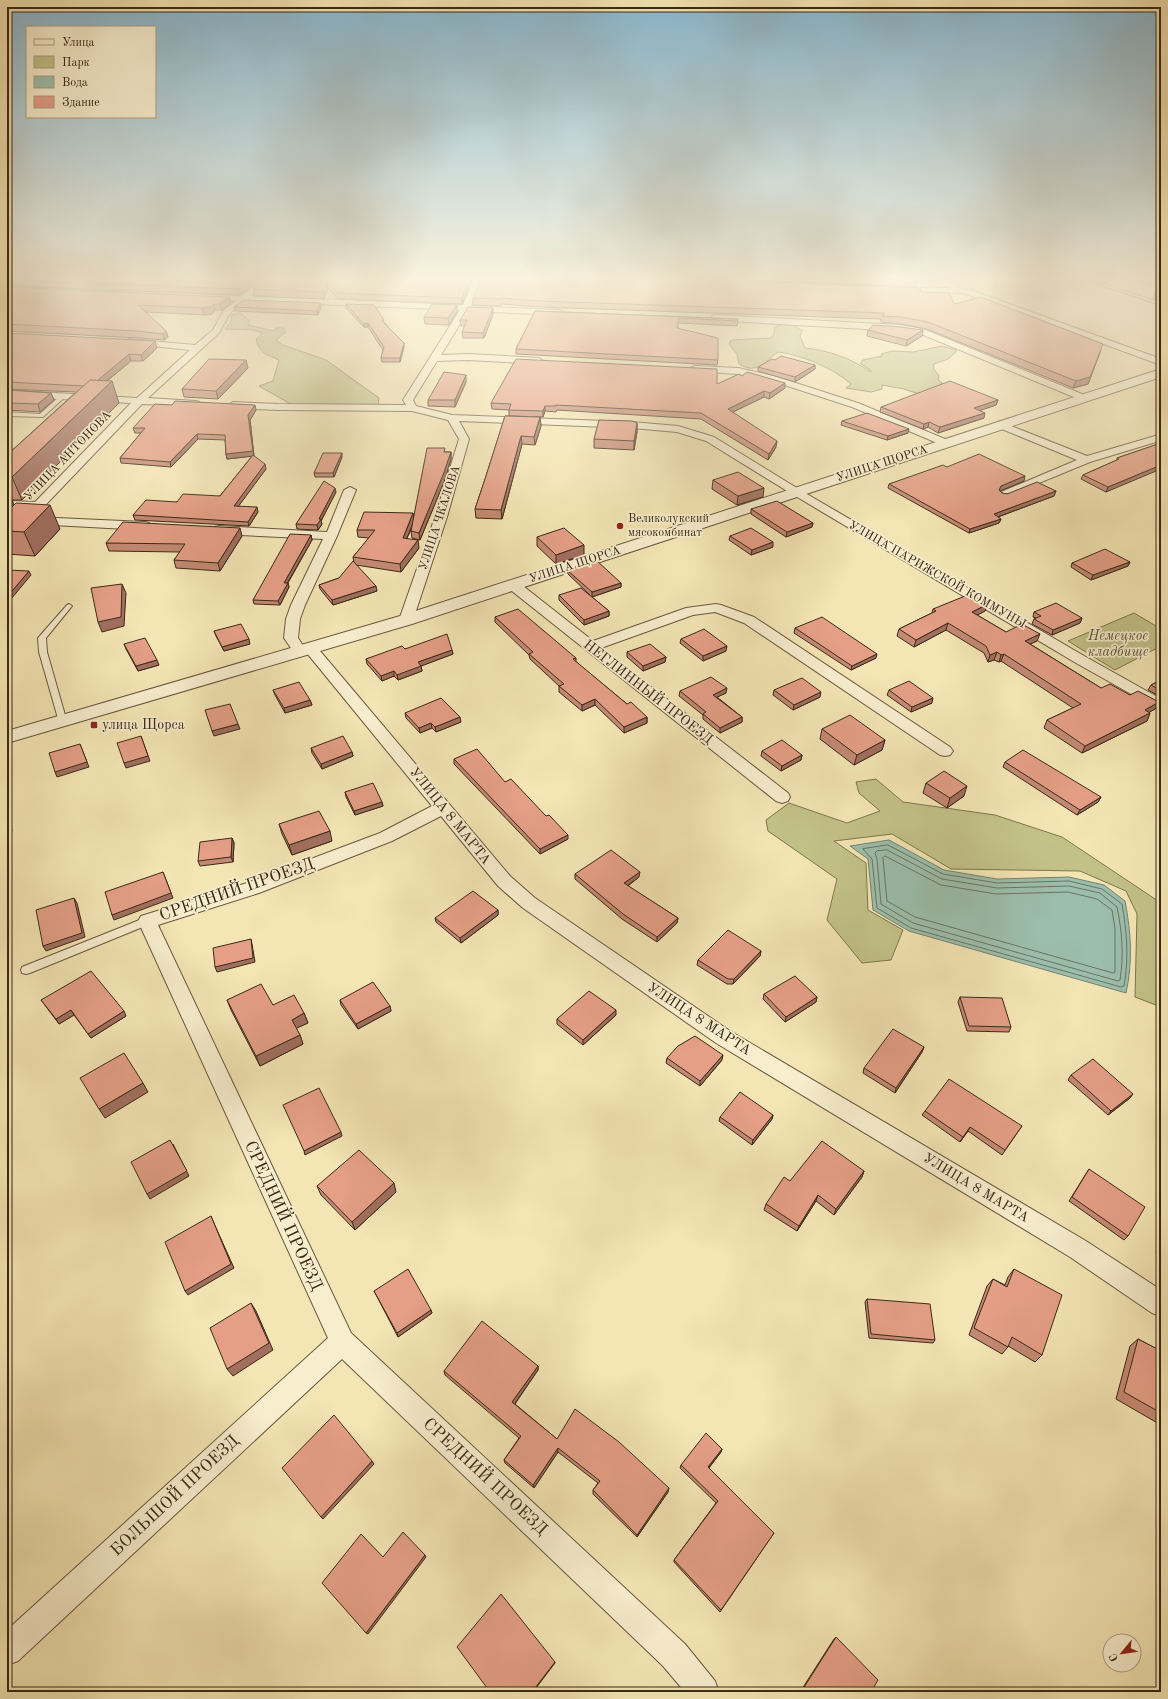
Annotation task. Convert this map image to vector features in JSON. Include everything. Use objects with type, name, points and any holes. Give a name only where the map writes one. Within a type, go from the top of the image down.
[{"type":"street","name":"УЛИЦА АНТОНОВА","points":[[7,538],[139,401],[189,356]]},
{"type":"street","points":[[982,356],[1084,398]]},
{"type":"street","points":[[1145,356],[1161,362]]},
{"type":"street","points":[[412,408],[408,400],[434,358],[468,357],[547,361]]},
{"type":"street","points":[[682,368],[738,371],[771,378],[854,405],[946,443]]},
{"type":"street","name":"УЛИЦА ЩОРСА","points":[[7,737],[63,722],[406,620],[1161,373]]},
{"type":"street","points":[[7,393],[63,396],[84,399],[209,404]]},
{"type":"street","name":"УЛИЦА ПАРИЖСКОЙ КОММУНЫ","points":[[224,405],[279,408],[412,408],[452,418],[632,425],[678,429],[710,439],[796,492],[1081,660],[1161,705]]},
{"type":"street","name":"УЛИЦА ЧКАЛОВА","points":[[406,620],[441,518],[464,439],[452,418]]},
{"type":"street","points":[[1001,425],[1086,460]]},
{"type":"street","points":[[1005,494],[1086,460],[1155,439],[1161,439]]},
{"type":"street","points":[[305,649],[291,638],[293,619],[298,605],[331,536],[350,490]]},
{"type":"street","points":[[25,519],[158,526]]},
{"type":"street","points":[[206,529],[331,536]]},
{"type":"street","name":"НЕГЛИННЫЙ ПРОЕЗД","points":[[513,586],[782,798]]},
{"type":"street","points":[[590,647],[692,611],[716,608],[749,620],[945,751]]},
{"type":"street","name":"УЛИЦА 8 МАРТА","points":[[305,649],[444,807],[504,881],[529,903],[724,1037],[1078,1249],[1161,1304]]},
{"type":"street","name":"СРЕДНИЙ ПРОЕЗД","points":[[444,807],[379,839],[253,888],[147,921],[342,1342],[674,1655],[704,1692]]},
{"type":"street","name":"БОЛЬШОЙ ПРОЕЗД","points":[[7,1650],[342,1342]]},
{"type":"lane","points":[[7,414],[41,416],[63,396]]},
{"type":"lane","points":[[7,502],[40,504]]},
{"type":"lane","points":[[63,722],[43,652],[42,638],[69,606]]},
{"type":"lane","points":[[26,970],[147,921]]},
{"type":"green space","points":[[270,356],[315,356],[326,360],[379,398],[378,405],[294,406],[259,386],[273,381],[279,360]]},
{"type":"green space","points":[[737,356],[773,356],[756,368],[745,367],[739,364]]},
{"type":"green space","points":[[798,356],[841,356],[871,372],[871,370],[861,364],[863,360],[881,356],[951,356],[934,364],[933,368],[939,376],[938,380],[946,386],[925,396],[904,389],[882,385],[882,389],[871,392],[846,388],[851,384],[844,378],[807,359]]},
{"type":"green space","name":"Немецкое кладбище","points":[[1134,613],[1161,629],[1161,646],[1115,670],[1068,641]]},
{"type":"green space","points":[[876,779],[903,802],[995,815],[1062,837],[1161,903],[1161,1007],[1135,997],[1137,914],[1126,891],[1080,871],[951,869],[892,834],[834,841],[866,863],[868,910],[903,930],[891,960],[862,963],[827,920],[837,879],[768,831],[766,820],[789,803],[847,823],[880,811],[859,793],[856,782]]},
{"type":"water","points":[[889,840],[944,870],[997,879],[1069,877],[1104,885],[1125,901],[1129,924],[1130,947],[1130,970],[1126,993],[909,931],[873,910],[868,859],[850,846]]},
{"type":"building","points":[[7,356],[126,356],[97,381],[90,380],[84,386],[7,382]]},
{"type":"building","points":[[381,356],[400,356],[400,358],[381,358]]},
{"type":"building","points":[[650,356],[718,356],[718,360]]},
{"type":"building","points":[[782,356],[815,365],[795,377],[758,367],[772,359],[775,360]]},
{"type":"building","points":[[1014,356],[1098,356],[1090,377],[1076,381]]},
{"type":"building","points":[[209,359],[246,360],[216,391],[182,389]]},
{"type":"building","points":[[516,359],[717,369],[717,384],[739,374],[742,376],[747,372],[785,383],[770,393],[764,391],[728,409],[777,441],[769,454],[701,413],[556,405],[545,406],[543,411],[509,410],[511,404],[491,403]]},
{"type":"building","points":[[444,372],[466,375],[455,400],[428,400]]},
{"type":"building","points":[[90,380],[112,381],[12,477],[7,477],[7,455]]},
{"type":"building","points":[[950,381],[998,400],[974,408],[985,413],[940,427],[929,422],[924,424],[881,407]]},
{"type":"building","points":[[7,390],[51,393],[38,404],[7,403]]},
{"type":"building","points":[[175,401],[255,405],[248,415],[253,451],[226,454],[225,435],[197,434],[170,462],[120,458],[145,428],[133,428],[155,404],[172,405]]},
{"type":"building","points":[[867,413],[909,429],[888,436],[842,421]]},
{"type":"building","points":[[505,416],[540,417],[534,437],[521,436],[501,510],[475,509],[486,476]]},
{"type":"building","points":[[599,420],[632,421],[637,423],[634,441],[594,439]]},
{"type":"building","points":[[1161,443],[1161,465],[1108,487],[1083,475],[1119,459],[1117,458]]},
{"type":"building","points":[[427,448],[445,448],[444,452],[451,452],[419,533],[411,531]]},
{"type":"building","points":[[323,453],[342,453],[333,473],[314,473]]},
{"type":"building","points":[[979,454],[1025,476],[1001,486],[999,490],[1002,493],[1007,494],[1037,482],[1056,491],[994,514],[1001,519],[970,529],[889,484],[943,465],[947,467]]},
{"type":"building","points":[[253,455],[265,464],[234,506],[257,507],[248,522],[133,515],[146,500],[177,502],[183,494],[220,496]]},
{"type":"building","points":[[738,472],[764,488],[738,496],[713,480]]},
{"type":"building","points":[[324,481],[335,488],[319,519],[321,519],[317,525],[296,524]]},
{"type":"building","points":[[777,501],[813,523],[787,532],[751,509]]},
{"type":"building","points":[[16,503],[50,505],[24,532],[7,531],[7,512]]},
{"type":"building","points":[[364,512],[413,513],[403,538],[418,540],[400,564],[353,557],[375,530],[357,530]]},
{"type":"building","points":[[123,522],[240,528],[218,563],[174,560],[185,544],[106,543]]},
{"type":"building","points":[[564,528],[584,545],[556,555],[537,537]]},
{"type":"building","points":[[751,528],[773,542],[752,550],[730,536]]},
{"type":"building","points":[[290,534],[311,535],[284,583],[288,583],[278,601],[253,600]]},
{"type":"building","points":[[1105,549],[1130,562],[1093,575],[1072,563]]},
{"type":"building","points":[[596,560],[621,583],[592,592],[567,570]]},
{"type":"building","points":[[353,561],[376,586],[332,600],[319,585],[339,578]]},
{"type":"building","points":[[7,570],[29,571],[7,597]]},
{"type":"building","points":[[122,584],[121,617],[98,622],[91,588]]},
{"type":"building","points":[[581,588],[609,611],[584,620],[559,595]]},
{"type":"building","points":[[970,594],[988,604],[972,612],[1006,632],[1022,624],[1040,634],[1025,641],[1101,688],[1110,684],[1130,695],[1138,691],[1159,702],[1145,710],[1150,713],[1085,746],[1047,720],[1081,704],[1004,654],[1001,655],[997,652],[990,655],[986,646],[948,623],[916,640],[899,629],[936,611],[933,609]]},
{"type":"building","points":[[1056,603],[1082,618],[1053,630],[1034,619],[1041,616],[1034,612]]},
{"type":"building","points":[[518,609],[576,658],[573,659],[627,704],[631,702],[647,717],[624,727],[595,699],[582,705],[559,686],[564,684],[529,654],[533,652],[495,617]]},
{"type":"building","points":[[822,617],[877,654],[852,666],[795,628]]},
{"type":"building","points":[[241,624],[249,639],[222,647],[214,631]]},
{"type":"building","points":[[704,629],[727,646],[703,656],[681,639]]},
{"type":"building","points":[[447,634],[452,650],[418,662],[421,666],[397,675],[394,671],[381,676],[366,659],[402,646],[405,649]]},
{"type":"building","points":[[145,638],[157,660],[136,666],[124,644]]},
{"type":"building","points":[[650,644],[666,657],[643,666],[627,652]]},
{"type":"building","points":[[711,677],[727,688],[713,695],[742,717],[720,728],[703,714],[706,712],[680,691]]},
{"type":"building","points":[[802,678],[821,692],[794,705],[774,690]]},
{"type":"building","points":[[1161,680],[1161,691],[1151,685]]},
{"type":"building","points":[[909,681],[933,698],[912,707],[889,690]]},
{"type":"building","points":[[299,682],[310,700],[284,708],[273,690]]},
{"type":"building","points":[[441,698],[460,717],[435,727],[431,723],[419,728],[405,713]]},
{"type":"building","points":[[230,704],[238,724],[212,731],[205,710]]},
{"type":"building","points":[[850,715],[885,740],[857,755],[822,729]]},
{"type":"building","points":[[141,736],[148,756],[124,763],[117,743]]},
{"type":"building","points":[[343,736],[352,752],[321,764],[311,748]]},
{"type":"building","points":[[782,740],[802,755],[782,766],[762,751]]},
{"type":"building","points":[[80,744],[87,762],[55,772],[49,753]]},
{"type":"building","points":[[477,749],[505,782],[511,779],[546,816],[549,815],[568,835],[540,849],[454,759]]},
{"type":"building","points":[[1023,750],[1101,797],[1080,810],[1005,762]]},
{"type":"building","points":[[944,771],[967,786],[950,798],[926,783]]},
{"type":"building","points":[[373,783],[382,802],[354,811],[345,792]]},
{"type":"building","points":[[319,811],[330,831],[289,845],[279,824]]},
{"type":"building","points":[[232,838],[231,857],[198,861],[200,842]]},
{"type":"building","points":[[611,850],[640,872],[624,883],[678,918],[657,937],[623,914],[575,874]]},
{"type":"building","points":[[163,872],[171,893],[112,915],[105,892]]},
{"type":"building","points":[[473,891],[498,910],[460,938],[435,918]]},
{"type":"building","points":[[74,898],[82,933],[43,946],[36,910]]},
{"type":"building","points":[[728,930],[761,951],[734,979],[728,979],[698,960]]},
{"type":"building","points":[[251,939],[253,958],[215,967],[213,948]]},
{"type":"building","points":[[91,971],[124,1011],[88,1034],[71,1010],[56,1019],[41,1000]]},
{"type":"building","points":[[795,976],[817,997],[786,1017],[764,994]]},
{"type":"building","points":[[373,982],[390,1006],[356,1024],[340,1000]]},
{"type":"building","points":[[261,984],[273,1005],[294,995],[304,1013],[292,1020],[300,1035],[256,1056],[227,1000]]},
{"type":"building","points":[[589,991],[616,1010],[583,1040],[557,1019]]},
{"type":"building","points":[[960,997],[1002,998],[1011,1027],[969,1026]]},
{"type":"building","points":[[893,1029],[924,1047],[896,1088],[864,1068]]},
{"type":"building","points":[[695,1036],[723,1055],[700,1081],[667,1058],[678,1046]]},
{"type":"building","points":[[124,1053],[143,1083],[99,1109],[80,1078]]},
{"type":"building","points":[[1093,1059],[1133,1094],[1111,1111],[1071,1075]]},
{"type":"building","points":[[949,1079],[1022,1126],[1005,1150],[970,1127],[963,1137],[925,1111]]},
{"type":"building","points":[[319,1088],[341,1132],[304,1151],[283,1105]]},
{"type":"building","points":[[740,1092],[773,1115],[753,1140],[720,1117]]},
{"type":"building","points":[[170,1140],[187,1171],[147,1194],[131,1162]]},
{"type":"building","points":[[822,1141],[864,1171],[836,1209],[818,1195],[799,1226],[766,1204],[784,1177],[790,1181]]},
{"type":"building","points":[[359,1150],[394,1183],[352,1222],[317,1186]]},
{"type":"building","points":[[1089,1169],[1145,1207],[1128,1236],[1072,1197]]},
{"type":"building","points":[[211,1216],[231,1264],[185,1291],[165,1242]]},
{"type":"building","points":[[408,1269],[431,1310],[397,1333],[374,1291]]},
{"type":"building","points":[[1014,1269],[1062,1295],[1042,1355],[1012,1337],[1008,1347],[974,1328],[993,1279],[1007,1287]]},
{"type":"building","points":[[867,1299],[930,1304],[935,1340],[871,1334]]},
{"type":"building","points":[[251,1303],[269,1343],[227,1369],[210,1328]]},
{"type":"building","points":[[482,1321],[538,1366],[512,1402],[557,1439],[575,1409],[619,1442],[669,1488],[637,1535],[593,1490],[600,1481],[558,1448],[533,1485],[504,1460],[521,1436],[444,1371]]},
{"type":"building","points":[[1138,1339],[1161,1351],[1161,1413],[1124,1392]]},
{"type":"building","points":[[334,1415],[372,1461],[321,1517],[282,1468]]},
{"type":"building","points":[[706,1433],[722,1449],[708,1467],[774,1533],[721,1610],[674,1560],[718,1501],[681,1465]]},
{"type":"building","points":[[403,1532],[425,1555],[366,1633],[322,1583],[361,1534],[383,1557]]},
{"type":"building","points":[[501,1594],[555,1662],[532,1692],[490,1692],[457,1647]]},
{"type":"building","points":[[836,1637],[878,1680],[871,1692],[801,1692]]},
{"type":"place","name":"Великолукский мясокомбинат","points":[[620,526]]},
{"type":"place","name":"улица Щорса","points":[[94,725]]}]
